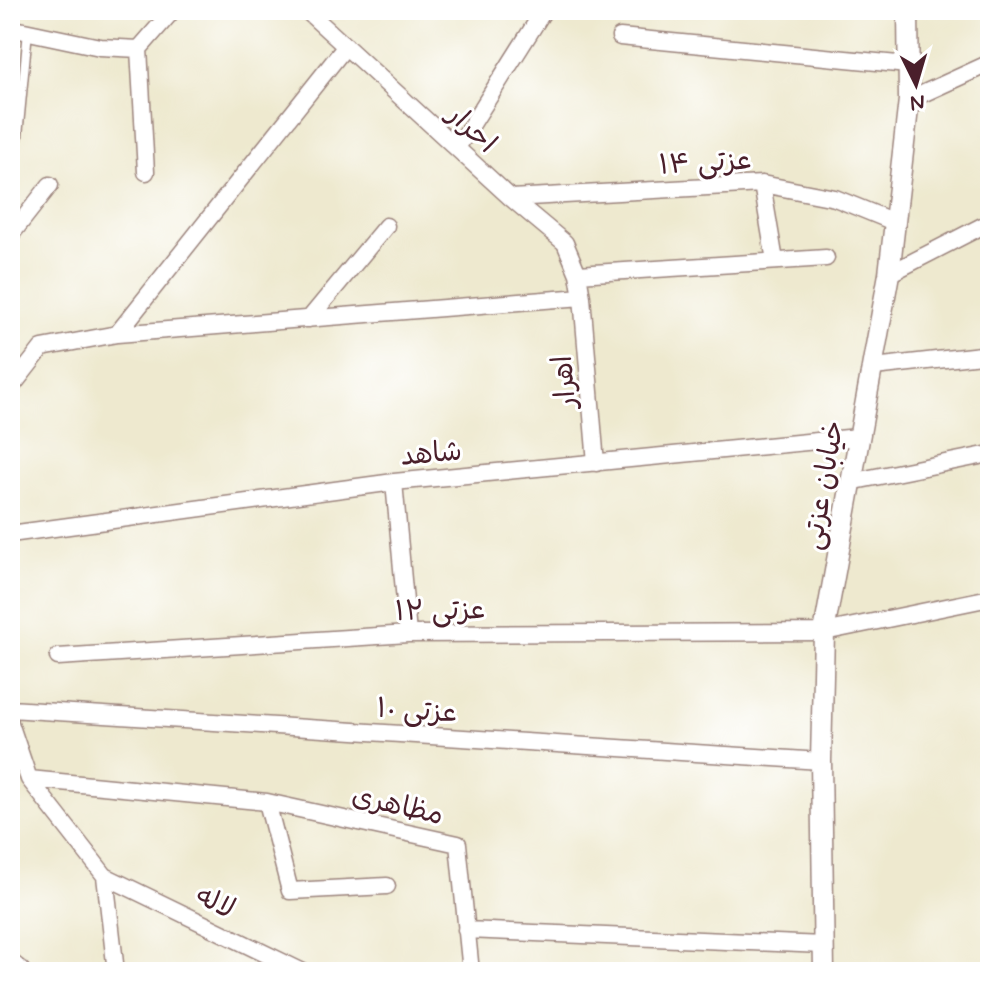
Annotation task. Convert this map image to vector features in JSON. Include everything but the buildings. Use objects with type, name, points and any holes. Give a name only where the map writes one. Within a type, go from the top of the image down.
[{"type":"main road","points":[[10,965],[19,972]]},
{"type":"street","points":[[146,172],[139,49],[173,10]]},
{"type":"street","name":"احرار","points":[[306,10],[511,198],[565,243],[578,274],[582,297]]},
{"type":"street","points":[[457,148],[544,10]]},
{"type":"street","name":"خیابان عزتی","points":[[824,972],[821,761],[824,632],[889,274],[909,100],[908,10]]},
{"type":"street","points":[[10,28],[100,47],[139,49]]},
{"type":"street","points":[[620,37],[908,65]]},
{"type":"street","points":[[117,334],[346,46]]},
{"type":"street","points":[[909,100],[990,63]]},
{"type":"street","points":[[762,184],[775,261]]},
{"type":"street","name":"عزتی ۱۴","points":[[511,198],[762,184],[835,198],[894,222]]},
{"type":"street","points":[[10,236],[50,185]]},
{"type":"street","points":[[889,274],[990,222]]},
{"type":"street","points":[[309,319],[386,226]]},
{"type":"street","points":[[578,274],[826,258]]},
{"type":"street","points":[[10,389],[42,348],[117,334],[582,297]]},
{"type":"street","name":"اهرار","points":[[582,297],[596,463]]},
{"type":"street","points":[[874,367],[990,354]]},
{"type":"street","name":"شاهد","points":[[10,534],[394,482],[858,437]]},
{"type":"street","points":[[850,482],[990,454]]},
{"type":"street","points":[[394,482],[408,634]]},
{"type":"street","name":"عزتی ۱۲","points":[[58,657],[408,634],[824,632],[990,598]]},
{"type":"street","name":"عزتی ۱۰","points":[[10,709],[821,761]]},
{"type":"street","points":[[12,733],[29,779],[105,876],[121,970]]},
{"type":"street","name":"مظاهری","points":[[29,779],[267,802],[458,844],[466,930]]},
{"type":"street","points":[[267,802],[290,891],[387,886]]},
{"type":"street","name":"لاله","points":[[105,876],[303,972]]},
{"type":"street","points":[[471,972],[466,930],[823,945]]},
{"type":"lane","points":[[16,157],[28,31]]}]
